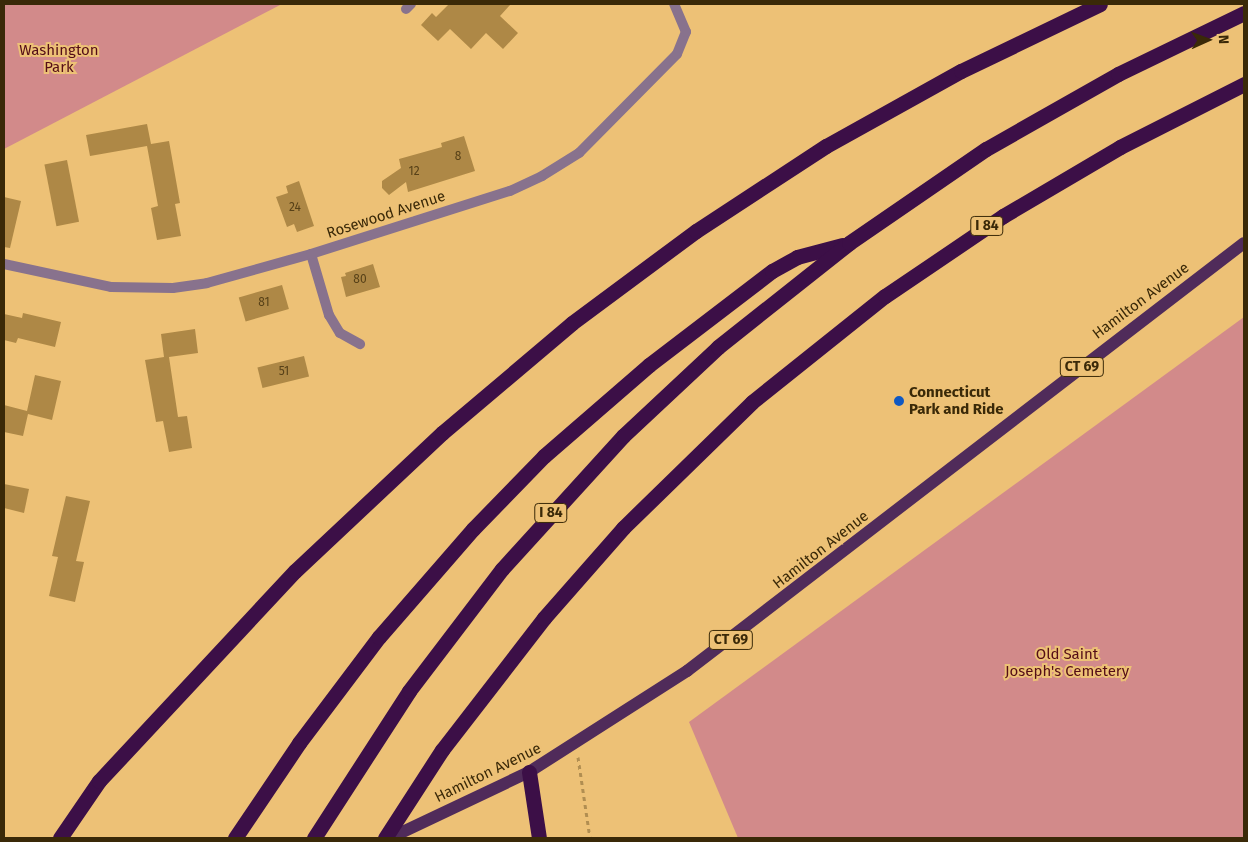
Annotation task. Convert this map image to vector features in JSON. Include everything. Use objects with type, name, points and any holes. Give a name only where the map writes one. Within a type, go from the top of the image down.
[{"type":"highway","points":[[60,838],[99,781],[289,577],[442,433],[558,335],[696,231],[819,151],[961,71],[1100,4]]},
{"type":"highway","name":"I 84","points":[[314,838],[409,691],[475,603],[532,534],[623,436],[682,380],[757,314],[849,243],[946,174],[1027,125],[1127,70],[1244,13]]},
{"type":"highway","name":"I 84","points":[[385,838],[460,726],[550,610],[664,485],[752,402],[885,296],[1003,216],[1120,147],[1244,84]]},
{"type":"highway","points":[[235,838],[299,743],[379,637],[473,529],[544,456],[649,365],[772,271],[808,254],[849,243]]},
{"type":"highway","points":[[529,772],[539,838]]},
{"type":"main road","name":"Hamilton Avenue","points":[[390,838],[529,772],[576,745],[654,694],[760,618],[1244,243]]},
{"type":"street","name":"Rosewood Avenue","points":[[4,264],[111,287],[173,288],[207,283],[311,254],[510,191],[542,176],[579,153],[677,54],[686,32],[674,4]]},
{"type":"street","points":[[311,254],[329,316],[340,333],[360,344]]},
{"type":"path","points":[[576,745],[590,838]]},
{"type":"green space","name":"Washington Park","points":[[4,4],[282,4],[4,149]]},
{"type":"green space","name":"Old Saint Joseph's Cemetery","points":[[1244,317],[1244,838],[738,838],[689,722]]},
{"type":"building","points":[[449,4],[511,4],[500,16],[518,33],[503,49],[486,33],[471,49],[450,29],[438,41],[421,25],[432,13],[436,17]]},
{"type":"building","points":[[147,124],[151,144],[169,141],[180,203],[175,204],[181,236],[157,240],[151,208],[158,206],[147,146],[90,156],[86,135]]},
{"type":"building","points":[[464,136],[475,171],[408,192],[406,182],[389,195],[382,188],[382,181],[401,168],[399,159],[442,147],[441,143]]},
{"type":"building","points":[[67,160],[79,222],[56,226],[44,164]]},
{"type":"building","points":[[299,181],[314,226],[297,232],[294,224],[287,227],[276,197],[288,193],[286,186]]},
{"type":"building","points":[[4,197],[21,201],[10,248],[4,247]]},
{"type":"building","points":[[373,264],[380,287],[346,297],[341,277],[346,276],[345,273]]},
{"type":"building","points":[[282,285],[289,309],[246,321],[239,297]]},
{"type":"building","points":[[23,313],[61,322],[55,347],[18,338],[16,343],[4,340],[4,314],[22,318]]},
{"type":"building","points":[[195,329],[198,353],[169,357],[178,417],[187,416],[192,448],[169,452],[163,421],[156,422],[145,360],[164,357],[161,334]]},
{"type":"building","points":[[304,356],[309,376],[263,388],[257,368]]},
{"type":"building","points":[[35,375],[61,381],[52,420],[28,414],[23,436],[4,432],[4,405],[27,411]]},
{"type":"building","points":[[4,484],[29,489],[24,513],[4,508]]},
{"type":"building","points":[[66,496],[90,501],[76,561],[84,562],[75,602],[49,596],[58,557],[52,556]]},
{"type":"place","name":"Connecticut Park and Ride","points":[[899,401]]}]
